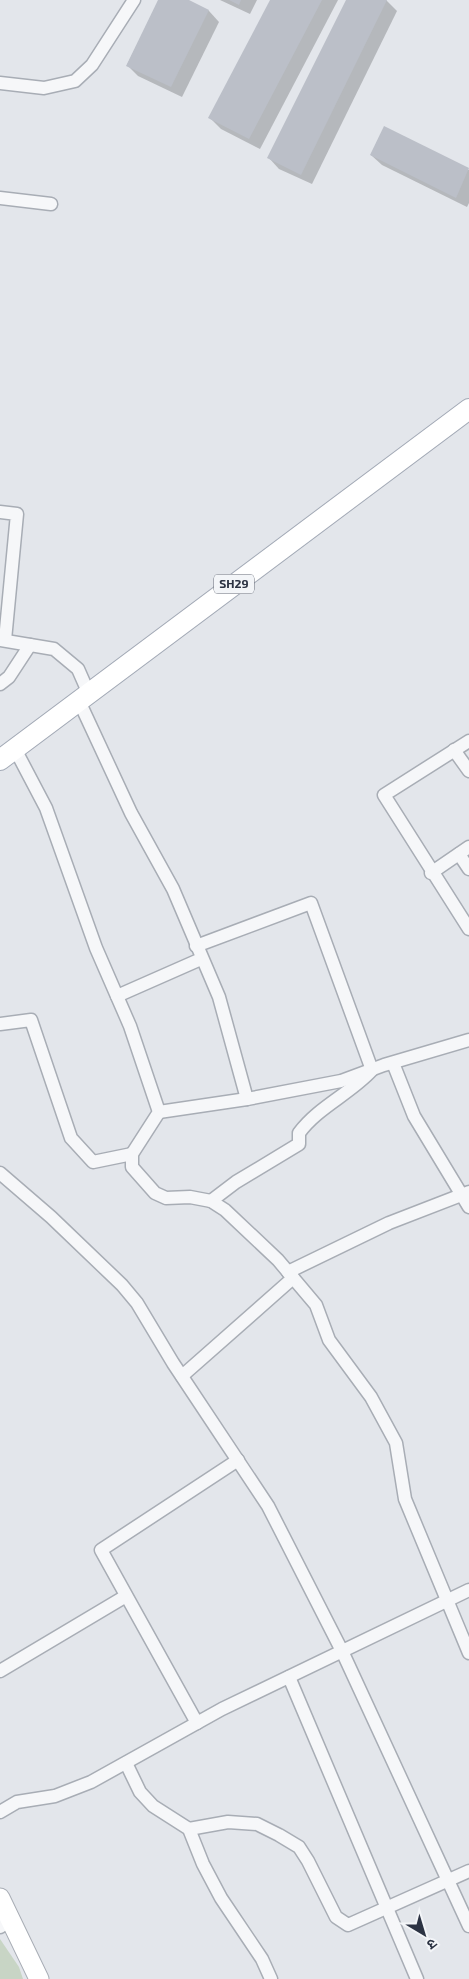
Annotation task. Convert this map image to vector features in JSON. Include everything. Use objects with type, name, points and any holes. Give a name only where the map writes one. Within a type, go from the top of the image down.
[{"type":"main road","name":"SH29","points":[[7,754],[469,409]]},
{"type":"street","points":[[0,82],[44,88],[75,81],[92,65],[134,0]]},
{"type":"street","points":[[0,198],[51,204]]},
{"type":"street","points":[[0,512],[16,514],[2,640],[54,649],[78,669],[84,697],[131,813],[173,889],[218,997],[247,1099]]},
{"type":"street","points":[[0,684],[9,677],[30,645]]},
{"type":"street","points":[[469,741],[384,796],[431,873],[469,929]]},
{"type":"street","points":[[454,750],[469,771]]},
{"type":"street","points":[[7,754],[46,808],[96,948],[130,1026],[159,1112]]},
{"type":"street","points":[[431,873],[464,851],[469,869]]},
{"type":"street","points":[[196,946],[311,904],[372,1070]]},
{"type":"street","points":[[117,996],[201,959]]},
{"type":"street","points":[[0,1024],[31,1020],[71,1138],[93,1162],[132,1154]]},
{"type":"street","points":[[469,1040],[392,1063],[341,1081],[247,1099],[159,1112],[132,1154],[132,1167],[155,1194],[166,1198],[190,1197],[211,1201],[225,1210],[291,1275],[316,1305],[329,1340],[371,1397],[396,1443],[406,1499],[469,1653]]},
{"type":"street","points":[[392,1063],[414,1116],[465,1193],[469,1207]]},
{"type":"street","points":[[211,1201],[236,1182],[299,1144],[299,1133],[308,1122],[356,1086],[372,1070]]},
{"type":"street","points":[[0,1173],[51,1217],[122,1285],[137,1303],[182,1376],[272,1513],[342,1651],[469,1926]]},
{"type":"street","points":[[182,1376],[291,1275],[388,1223],[465,1193]]},
{"type":"street","points":[[197,1723],[100,1550],[238,1460]]},
{"type":"street","points":[[0,1812],[17,1802],[55,1796],[82,1785],[197,1723],[288,1677],[469,1590]]},
{"type":"street","points":[[0,1671],[126,1596]]},
{"type":"street","points":[[288,1677],[417,1979]]},
{"type":"street","points":[[126,1762],[140,1792],[153,1806],[188,1829],[203,1864],[221,1898],[262,1959],[271,1979]]},
{"type":"street","points":[[188,1829],[228,1822],[257,1824],[299,1847],[308,1861],[336,1918],[342,1923],[355,1923],[386,1906],[469,1870]]},
{"type":"street","points":[[0,1898],[5,1924],[39,1979]]},
{"type":"green space","points":[[0,1939],[19,1967],[23,1979],[0,1979]]},
{"type":"building","points":[[158,0],[189,0],[209,10],[171,87],[126,66]]},
{"type":"building","points":[[229,0],[241,0],[239,5]]},
{"type":"building","points":[[270,0],[322,0],[249,139],[208,118]]},
{"type":"building","points":[[346,0],[387,0],[301,175],[267,158]]},
{"type":"building","points":[[384,126],[469,168],[456,198],[370,155]]}]
